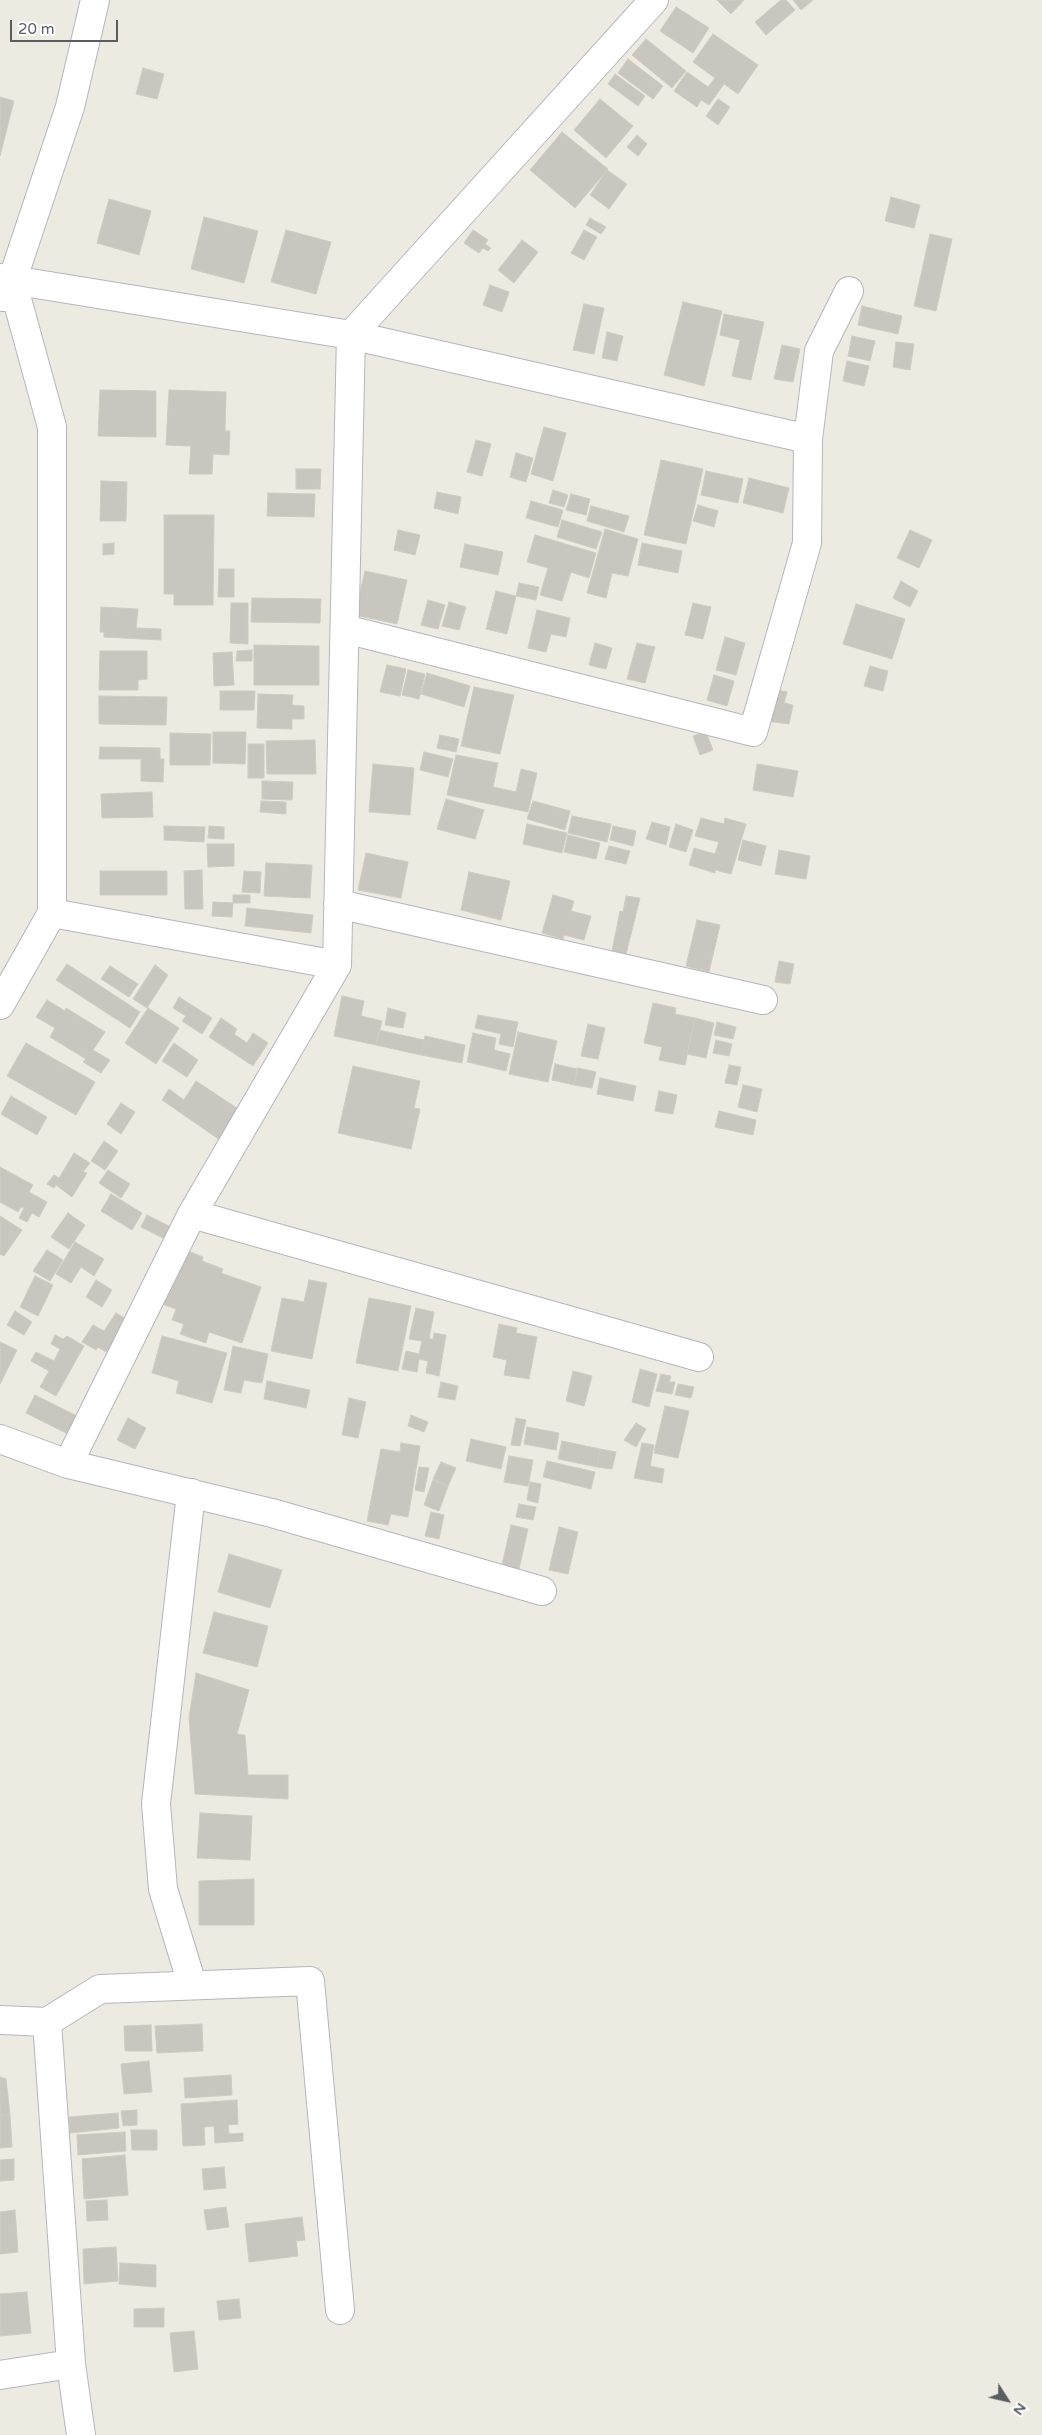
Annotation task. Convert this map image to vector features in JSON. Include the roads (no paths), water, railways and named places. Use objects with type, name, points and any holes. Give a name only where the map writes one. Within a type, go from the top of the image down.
[{"type":"street","points":[[0,1005],[52,913],[52,426],[4,287],[70,106],[95,0]]},
{"type":"street","points":[[68,1464],[192,1214],[337,965],[351,334],[654,0]]},
{"type":"street","points":[[4,287],[351,334],[808,439]]},
{"type":"street","points":[[345,629],[753,732],[806,544],[808,439],[819,350],[849,292]]},
{"type":"street","points":[[338,904],[763,1000]]},
{"type":"street","points":[[52,913],[337,965]]},
{"type":"street","points":[[192,1214],[699,1357]]},
{"type":"street","points":[[0,1439],[68,1464],[272,1513],[542,1592]]},
{"type":"street","points":[[191,1493],[156,1804],[163,1889],[192,1984]]},
{"type":"street","points":[[0,2020],[47,2022],[100,1989],[310,1981],[340,2310]]},
{"type":"street","points":[[47,2022],[71,2364],[81,2435]]},
{"type":"street","points":[[0,2374],[71,2364]]}]
